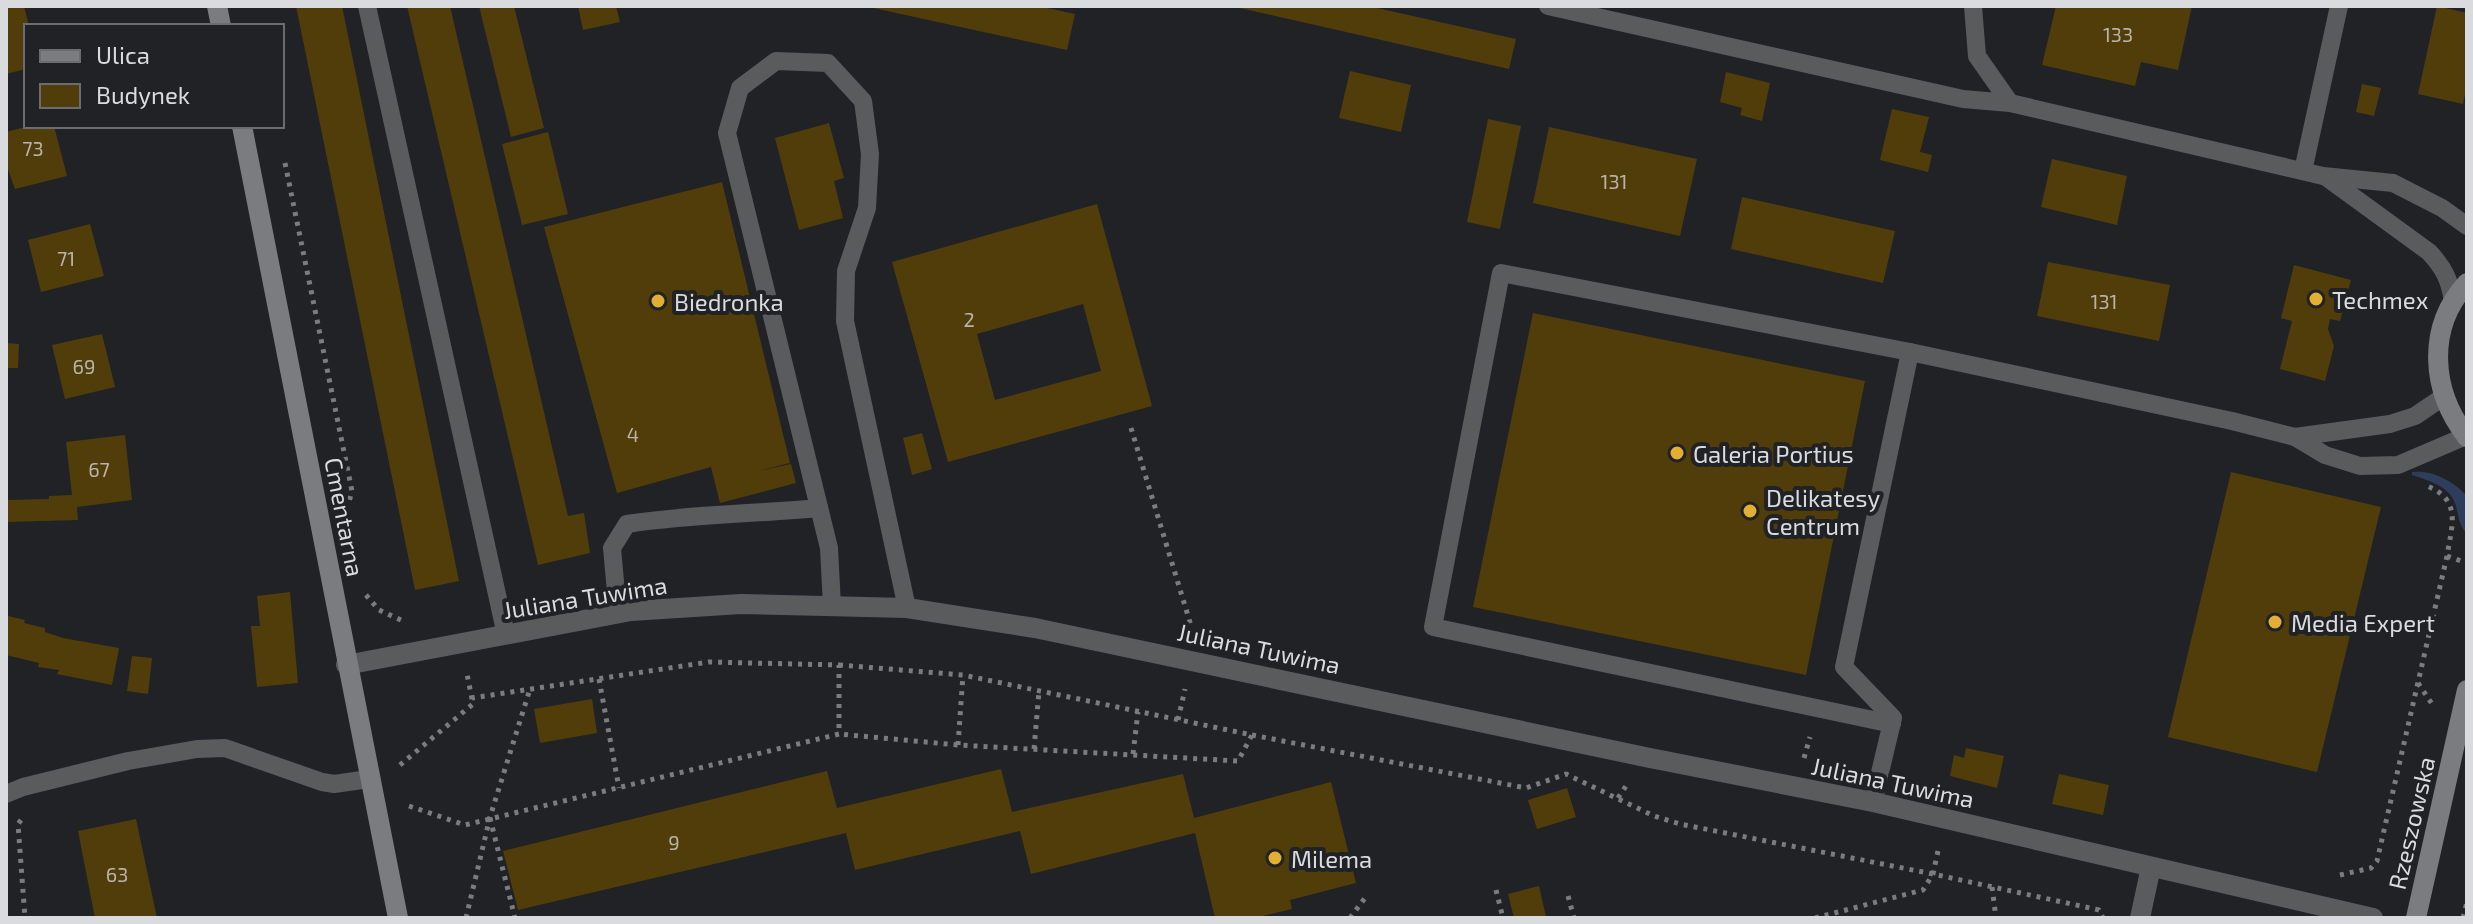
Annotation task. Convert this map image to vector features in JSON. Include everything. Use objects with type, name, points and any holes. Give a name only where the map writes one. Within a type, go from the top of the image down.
[{"type":"street","name":"Cmentarna","points":[[242,128],[398,918]]},
{"type":"street","points":[[2466,436],[2452,417],[2443,397],[2437,358],[2439,339],[2453,302],[2467,283]]},
{"type":"street","name":"Juliana Tuwima","points":[[346,665],[618,614],[741,604],[907,608],[1035,628],[1873,802],[2373,918]]},
{"type":"street","name":"Rzeszowska","points":[[2416,918],[2467,690]]},
{"type":"street","name":"Rzeszowska","points":[[2456,740],[2467,716]]},
{"type":"street","points":[[2140,918],[2151,867]]},
{"type":"lane","points":[[367,6],[506,635]]},
{"type":"lane","points":[[1548,6],[1963,99],[2010,103],[2323,176],[2393,183],[2442,208],[2467,226]]},
{"type":"lane","points":[[1973,6],[1977,56],[2010,103]]},
{"type":"lane","points":[[2303,171],[2339,6]]},
{"type":"lane","points":[[832,606],[829,548],[727,133],[740,88],[776,61],[828,63],[863,101],[870,154],[867,208],[846,271],[845,321],[907,608]]},
{"type":"lane","points":[[2323,176],[2429,252],[2450,281],[2453,302]]},
{"type":"lane","points":[[1892,724],[1433,627],[1501,273],[1910,352],[2295,437],[2325,455],[2360,466],[2398,465],[2466,436]]},
{"type":"lane","points":[[1873,802],[1893,718],[1844,667],[1910,352]]},
{"type":"lane","points":[[2295,437],[2390,424],[2415,416],[2443,397]]},
{"type":"lane","points":[[618,614],[612,548],[627,524],[675,516],[741,515],[819,508]]},
{"type":"lane","points":[[6,794],[128,761],[197,749],[225,748],[322,782],[334,784],[369,779]]},
{"type":"path","points":[[283,156],[352,491],[345,513]]},
{"type":"path","points":[[1131,428],[1195,639]]},
{"type":"path","points":[[2348,876],[2371,868],[2377,861],[2447,556],[2453,519],[2447,497],[2414,482]]},
{"type":"path","points":[[2447,556],[2467,563]]},
{"type":"path","points":[[362,588],[379,610],[412,622]]},
{"type":"path","points":[[396,768],[473,704],[461,644]]},
{"type":"path","points":[[472,698],[709,662],[839,665],[963,675],[1526,788],[1566,774],[1654,816],[1680,824],[2099,910],[2103,918]]},
{"type":"path","points":[[839,665],[839,734]]},
{"type":"path","points":[[958,745],[963,675]]},
{"type":"path","points":[[599,679],[619,788]]},
{"type":"path","points":[[466,918],[490,817],[530,689]]},
{"type":"path","points":[[1034,749],[1039,691]]},
{"type":"path","points":[[1133,754],[1138,712]]},
{"type":"path","points":[[405,819],[403,804],[465,825],[839,734],[958,745],[1238,761],[1252,735]]},
{"type":"path","points":[[1803,763],[1810,736]]},
{"type":"path","points":[[25,918],[18,824],[29,814]]},
{"type":"path","points":[[490,817],[515,918]]},
{"type":"path","points":[[1815,918],[1923,890],[1933,874]]},
{"type":"path","points":[[1992,887],[1996,918]]},
{"type":"path","points":[[1496,890],[1503,918]]},
{"type":"path","points":[[1350,918],[1368,894]]},
{"type":"path","points":[[1568,896],[1574,918]]},
{"type":"path","points":[[2463,918],[2467,902]]},
{"type":"shaded area","points":[[2412,472],[2442,478],[2467,496],[2467,534],[2451,496],[2440,486],[2412,475]]},
{"type":"building","points":[[24,6],[28,24],[24,24],[24,70],[6,74],[6,8]]},
{"type":"building","points":[[296,6],[342,6],[459,581],[415,590]]},
{"type":"building","points":[[407,6],[450,6],[568,516],[584,513],[590,553],[538,565]]},
{"type":"building","points":[[479,6],[514,6],[544,128],[511,137]]},
{"type":"building","points":[[578,6],[616,6],[620,22],[583,30]]},
{"type":"building","points":[[864,6],[1038,6],[1075,14],[1067,50]]},
{"type":"building","points":[[1231,6],[1368,6],[1516,39],[1509,69]]},
{"type":"building","points":[[2056,6],[2192,6],[2178,70],[2141,62],[2135,86],[2042,65]]},
{"type":"building","points":[[2437,6],[2467,13],[2467,84],[2463,104],[2418,94]]},
{"type":"building","points":[[1350,71],[1411,85],[1401,132],[1339,118]]},
{"type":"building","points":[[1726,72],[1770,83],[1762,121],[1740,115],[1742,108],[1720,102]]},
{"type":"building","points":[[2362,84],[2381,88],[2374,116],[2356,112]]},
{"type":"building","points":[[1892,109],[1929,117],[1920,152],[1932,155],[1928,172],[1880,160]]},
{"type":"building","points":[[1488,119],[1521,126],[1500,229],[1467,222]]},
{"type":"building","points":[[829,123],[844,178],[834,181],[843,218],[799,230],[775,138]]},
{"type":"building","points":[[24,127],[55,128],[67,176],[15,189],[6,164],[6,132]]},
{"type":"building","points":[[1549,127],[1697,159],[1680,236],[1533,203]]},
{"type":"building","points":[[548,132],[568,214],[522,225],[502,144]]},
{"type":"building","points":[[2052,159],[2127,176],[2117,225],[2041,207]]},
{"type":"building","name":"Biedronka","points":[[722,182],[790,463],[754,472],[791,464],[796,483],[720,503],[711,467],[617,493],[544,227]]},
{"type":"building","points":[[1742,197],[1895,231],[1883,283],[1731,249]]},
{"type":"building","points":[[1097,204],[1152,406],[948,462],[892,262]],"holes":[[[1083,304],[1101,371],[995,400],[977,334]]]},
{"type":"building","points":[[90,224],[104,276],[41,292],[28,240]]},
{"type":"building","points":[[2048,262],[2170,285],[2159,341],[2037,316]]},
{"type":"building","points":[[2294,265],[2351,280],[2340,321],[2330,319],[2328,329],[2334,346],[2325,381],[2280,369],[2292,321],[2281,318]]},
{"type":"building","name":"Galeria Portius","points":[[1533,313],[1865,381],[1806,675],[1473,607]]},
{"type":"building","points":[[102,334],[115,387],[65,399],[52,345]]},
{"type":"building","points":[[6,343],[19,344],[18,368],[6,368]]},
{"type":"building","points":[[922,433],[932,469],[912,475],[903,438]]},
{"type":"building","points":[[125,435],[132,500],[77,507],[78,520],[6,522],[6,500],[72,495],[66,442]]},
{"type":"building","name":"Media Expert","points":[[2231,472],[2381,507],[2317,772],[2168,737]]},
{"type":"building","points":[[290,592],[298,683],[257,687],[251,626],[260,626],[257,596]]},
{"type":"building","points":[[8,616],[45,628],[45,632],[63,638],[119,648],[112,685],[57,674],[59,670],[38,667],[39,663],[6,655]]},
{"type":"building","points":[[132,656],[152,658],[148,694],[127,691]]},
{"type":"building","points":[[592,699],[597,733],[540,743],[534,709]]},
{"type":"building","points":[[1966,748],[2004,756],[1997,788],[1950,776],[1954,755],[1964,758]]},
{"type":"building","points":[[1001,769],[1012,812],[1183,774],[1194,818],[1331,782],[1356,883],[1290,900],[1292,909],[1254,918],[1215,918],[1195,833],[1031,874],[1020,831],[855,870],[846,833],[518,910],[503,851],[827,771],[837,808]]},
{"type":"building","points":[[2059,774],[2109,785],[2103,815],[2052,804]]},
{"type":"building","points":[[1567,788],[1576,817],[1537,829],[1528,800]]},
{"type":"building","points":[[136,819],[157,918],[95,918],[78,831]]},
{"type":"building","points":[[1539,886],[1546,917],[1514,918],[1508,894]]},
{"type":"place","name":"Techmex","points":[[2316,299]]},
{"type":"place","name":"Biedronka","points":[[658,301]]},
{"type":"place","name":"Galeria Portius","points":[[1677,453]]},
{"type":"place","name":"Delikatesy Centrum","points":[[1750,511]]},
{"type":"place","name":"Media Expert","points":[[2275,622]]},
{"type":"place","name":"Milema","points":[[1275,858]]}]
